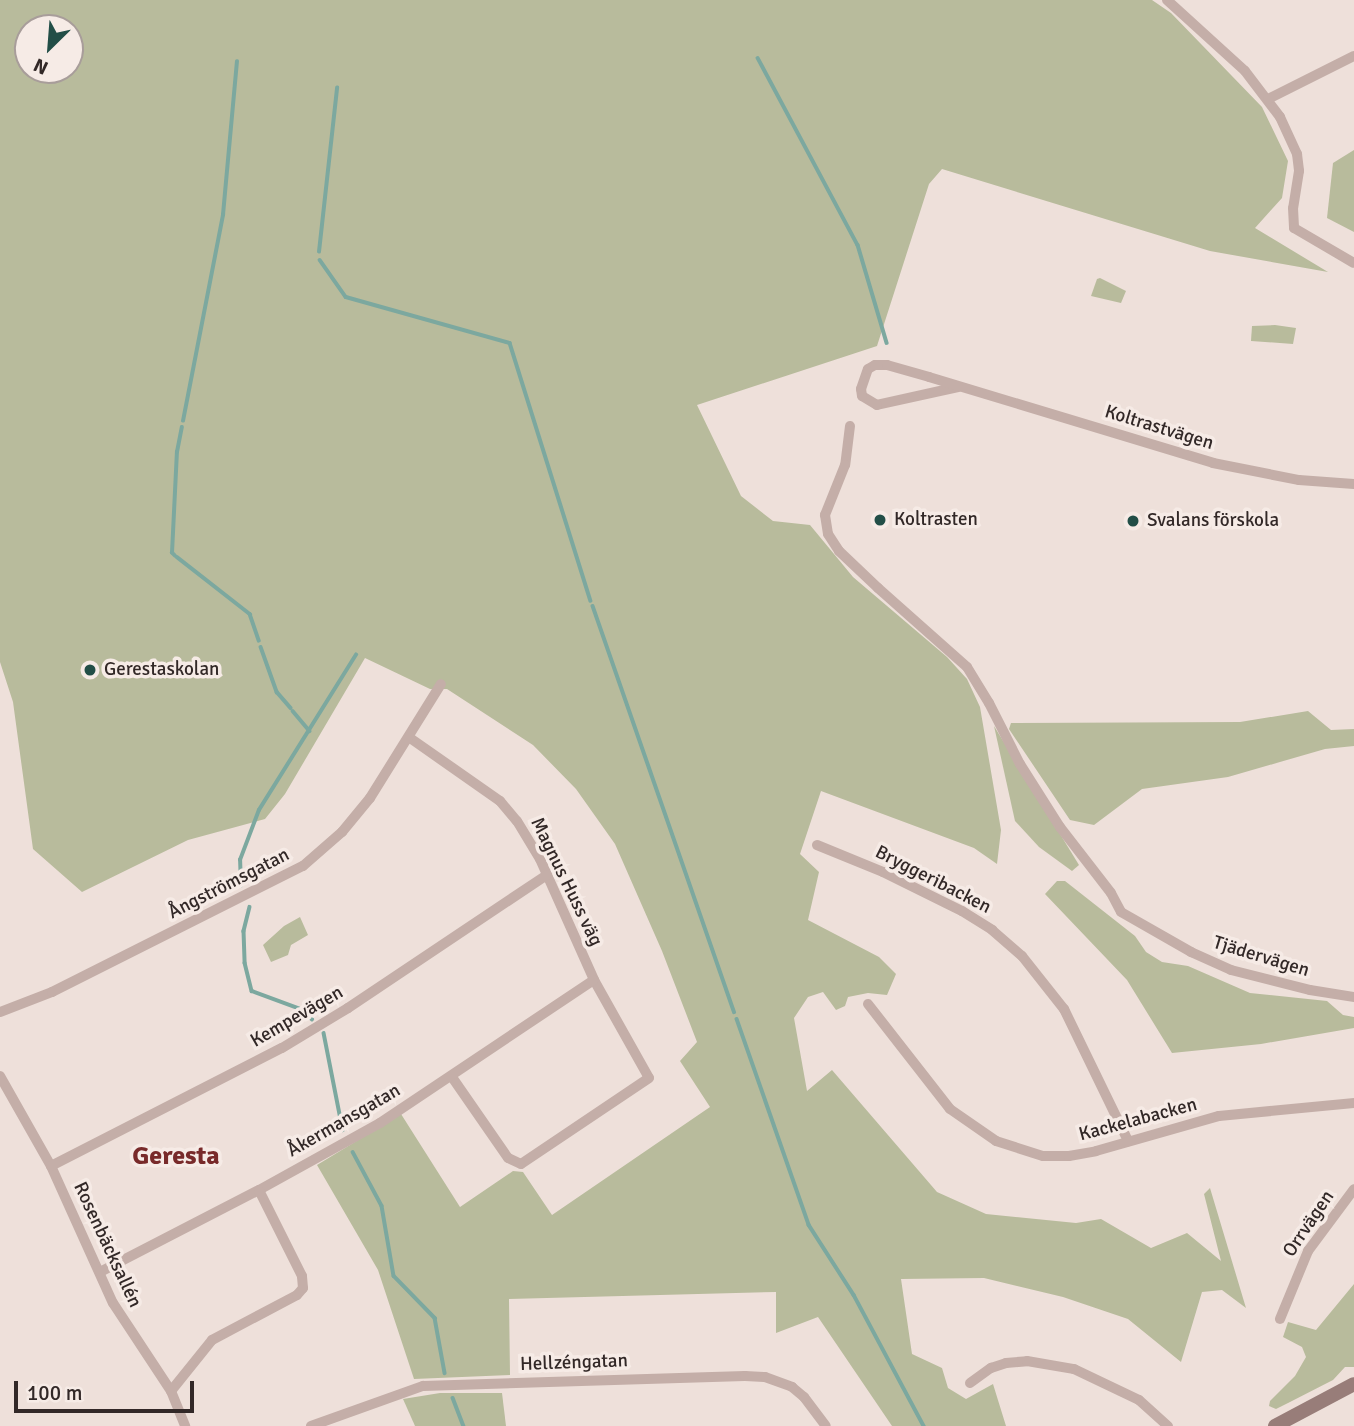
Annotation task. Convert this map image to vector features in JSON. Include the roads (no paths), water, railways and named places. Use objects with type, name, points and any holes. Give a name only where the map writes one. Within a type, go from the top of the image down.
[{"type":"main road","points":[[1285,1424],[1354,1384]]},
{"type":"street","points":[[1167,0],[1217,44],[1268,99],[1297,154],[1299,171],[1293,208],[1294,228],[1354,263]]},
{"type":"street","points":[[1268,99],[1354,56]]},
{"type":"street","name":"Koltrastvägen","points":[[958,387],[877,405],[862,396],[861,389],[868,369],[876,365],[958,387],[1213,463],[1299,480],[1354,484]]},
{"type":"street","name":"Tjädervägen","points":[[850,426],[845,465],[825,515],[828,534],[839,551],[967,667],[1020,764],[1060,827],[1126,915],[1191,952],[1231,970],[1310,990],[1354,997]]},
{"type":"street","name":"Ångströmsgatan","points":[[0,1012],[52,992],[303,866],[342,832],[370,798],[410,738],[441,684]]},
{"type":"street","name":"Magnus Huss väg","points":[[410,738],[500,800],[517,821],[547,875],[594,980],[649,1078],[522,1164],[508,1158],[452,1077]]},
{"type":"street","name":"Bryggeribacken","points":[[817,845],[883,872],[962,911],[992,930],[1022,956],[1064,1009],[1128,1140]]},
{"type":"street","name":"Kempevägen","points":[[51,1167],[282,1048],[348,1008],[547,875]]},
{"type":"street","name":"Åkermansgatan","points":[[100,1272],[259,1190],[380,1123],[594,980]]},
{"type":"street","name":"Kackelabacken","points":[[868,1004],[950,1109],[996,1141],[1043,1156],[1069,1156],[1219,1116],[1354,1103]]},
{"type":"street","name":"Rosenbäcksallén","points":[[0,1076],[51,1167],[113,1303],[170,1391],[185,1426]]},
{"type":"street","name":"Orrvägen","points":[[1280,1319],[1308,1251],[1354,1189]]},
{"type":"street","points":[[170,1391],[212,1340],[297,1295],[303,1289],[302,1276],[259,1190]]},
{"type":"street","points":[[970,1382],[991,1368],[1006,1363],[1027,1361],[1074,1369],[1139,1400],[1168,1426]]},
{"type":"street","name":"Hellzéngatan","points":[[311,1426],[423,1387],[745,1376],[765,1377],[792,1387],[809,1403],[826,1426]]},
{"type":"waterway","points":[[758,58],[858,245],[887,343]]},
{"type":"waterway","points":[[183,421],[223,215],[237,62]]},
{"type":"waterway","points":[[319,252],[337,88]]},
{"type":"waterway","points":[[320,260],[346,297],[510,343],[591,601]]},
{"type":"waterway","points":[[175,556],[172,553],[177,452],[182,427]]},
{"type":"waterway","points":[[177,557],[250,614],[259,640]]},
{"type":"waterway","points":[[593,606],[734,1012]]},
{"type":"waterway","points":[[261,647],[277,692],[291,708]]},
{"type":"waterway","points":[[241,886],[240,860],[259,810],[356,655]]},
{"type":"waterway","points":[[293,711],[310,731]]},
{"type":"waterway","points":[[250,907],[244,931],[245,963],[252,991],[303,1010],[312,1019]]},
{"type":"waterway","points":[[737,1019],[809,1225],[854,1295],[924,1426]]},
{"type":"waterway","points":[[324,1033],[343,1130]]},
{"type":"waterway","points":[[353,1152],[382,1206],[394,1276],[435,1318],[445,1373]]},
{"type":"waterway","points":[[453,1398],[464,1426]]},
{"type":"place","name":"Koltrasten","points":[[880,520]]},
{"type":"place","name":"Svalans förskola","points":[[1133,521]]},
{"type":"place","name":"Gerestaskolan","points":[[90,670]]},
{"type":"district","name":"Geresta","points":[[176,1157]]}]
